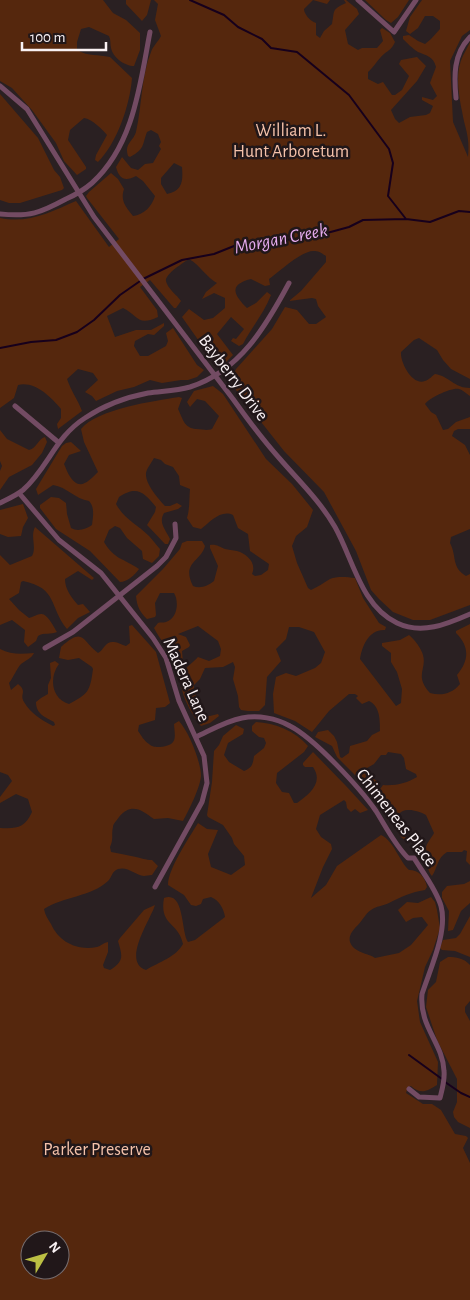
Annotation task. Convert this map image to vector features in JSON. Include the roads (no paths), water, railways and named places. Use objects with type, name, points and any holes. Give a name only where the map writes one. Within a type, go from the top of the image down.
[{"type":"street","points":[[358,0],[394,32],[416,0]]},
{"type":"street","points":[[0,214],[38,213],[90,185],[105,170],[114,158],[129,127],[150,32]]},
{"type":"street","points":[[456,98],[454,72],[460,50],[470,37]]},
{"type":"street","name":"Bayberry Drive","points":[[0,86],[27,109],[94,216],[215,375],[252,427],[318,501],[334,526],[369,599],[378,610],[396,623],[407,627],[419,628],[442,626],[470,614]]},
{"type":"street","points":[[0,503],[19,493],[34,477],[64,435],[85,418],[133,396],[189,387],[215,375],[237,360],[248,349],[290,283]]},
{"type":"street","points":[[15,406],[58,442]]},
{"type":"street","name":"Madera Lane","points":[[19,493],[54,536],[95,567],[163,652],[171,671],[179,701],[196,737],[206,765],[205,792],[198,810],[155,887]]},
{"type":"street","points":[[45,648],[73,632],[157,566],[166,557],[176,538],[175,524]]},
{"type":"street","name":"Chimeneas Place","points":[[196,737],[224,724],[248,717],[276,720],[292,726],[312,742],[342,772],[375,810],[402,851],[408,858],[414,858],[434,891],[441,906],[441,934],[421,1002],[425,1020],[443,1063],[444,1076],[440,1098],[419,1096],[409,1090]]},
{"type":"waterway","name":"Morgan Creek","points":[[190,0],[224,15],[238,27],[262,39],[271,48],[297,52],[349,95],[389,149],[393,163],[388,196],[406,219],[430,222],[459,211],[470,212]]},
{"type":"waterway","name":"Morgan Creek","points":[[0,348],[31,342],[56,340],[77,332],[94,320],[120,295],[143,279],[182,260],[214,254],[239,244],[316,236],[349,227],[363,220],[406,219]]},
{"type":"waterway","points":[[409,1055],[442,1079]]},
{"type":"waterway","points":[[445,1082],[470,1097]]},
{"type":"park label","name":"William L. Hunt Arboretum","points":[[291,141]]},
{"type":"park label","name":"Parker Preserve","points":[[97,1150]]}]
